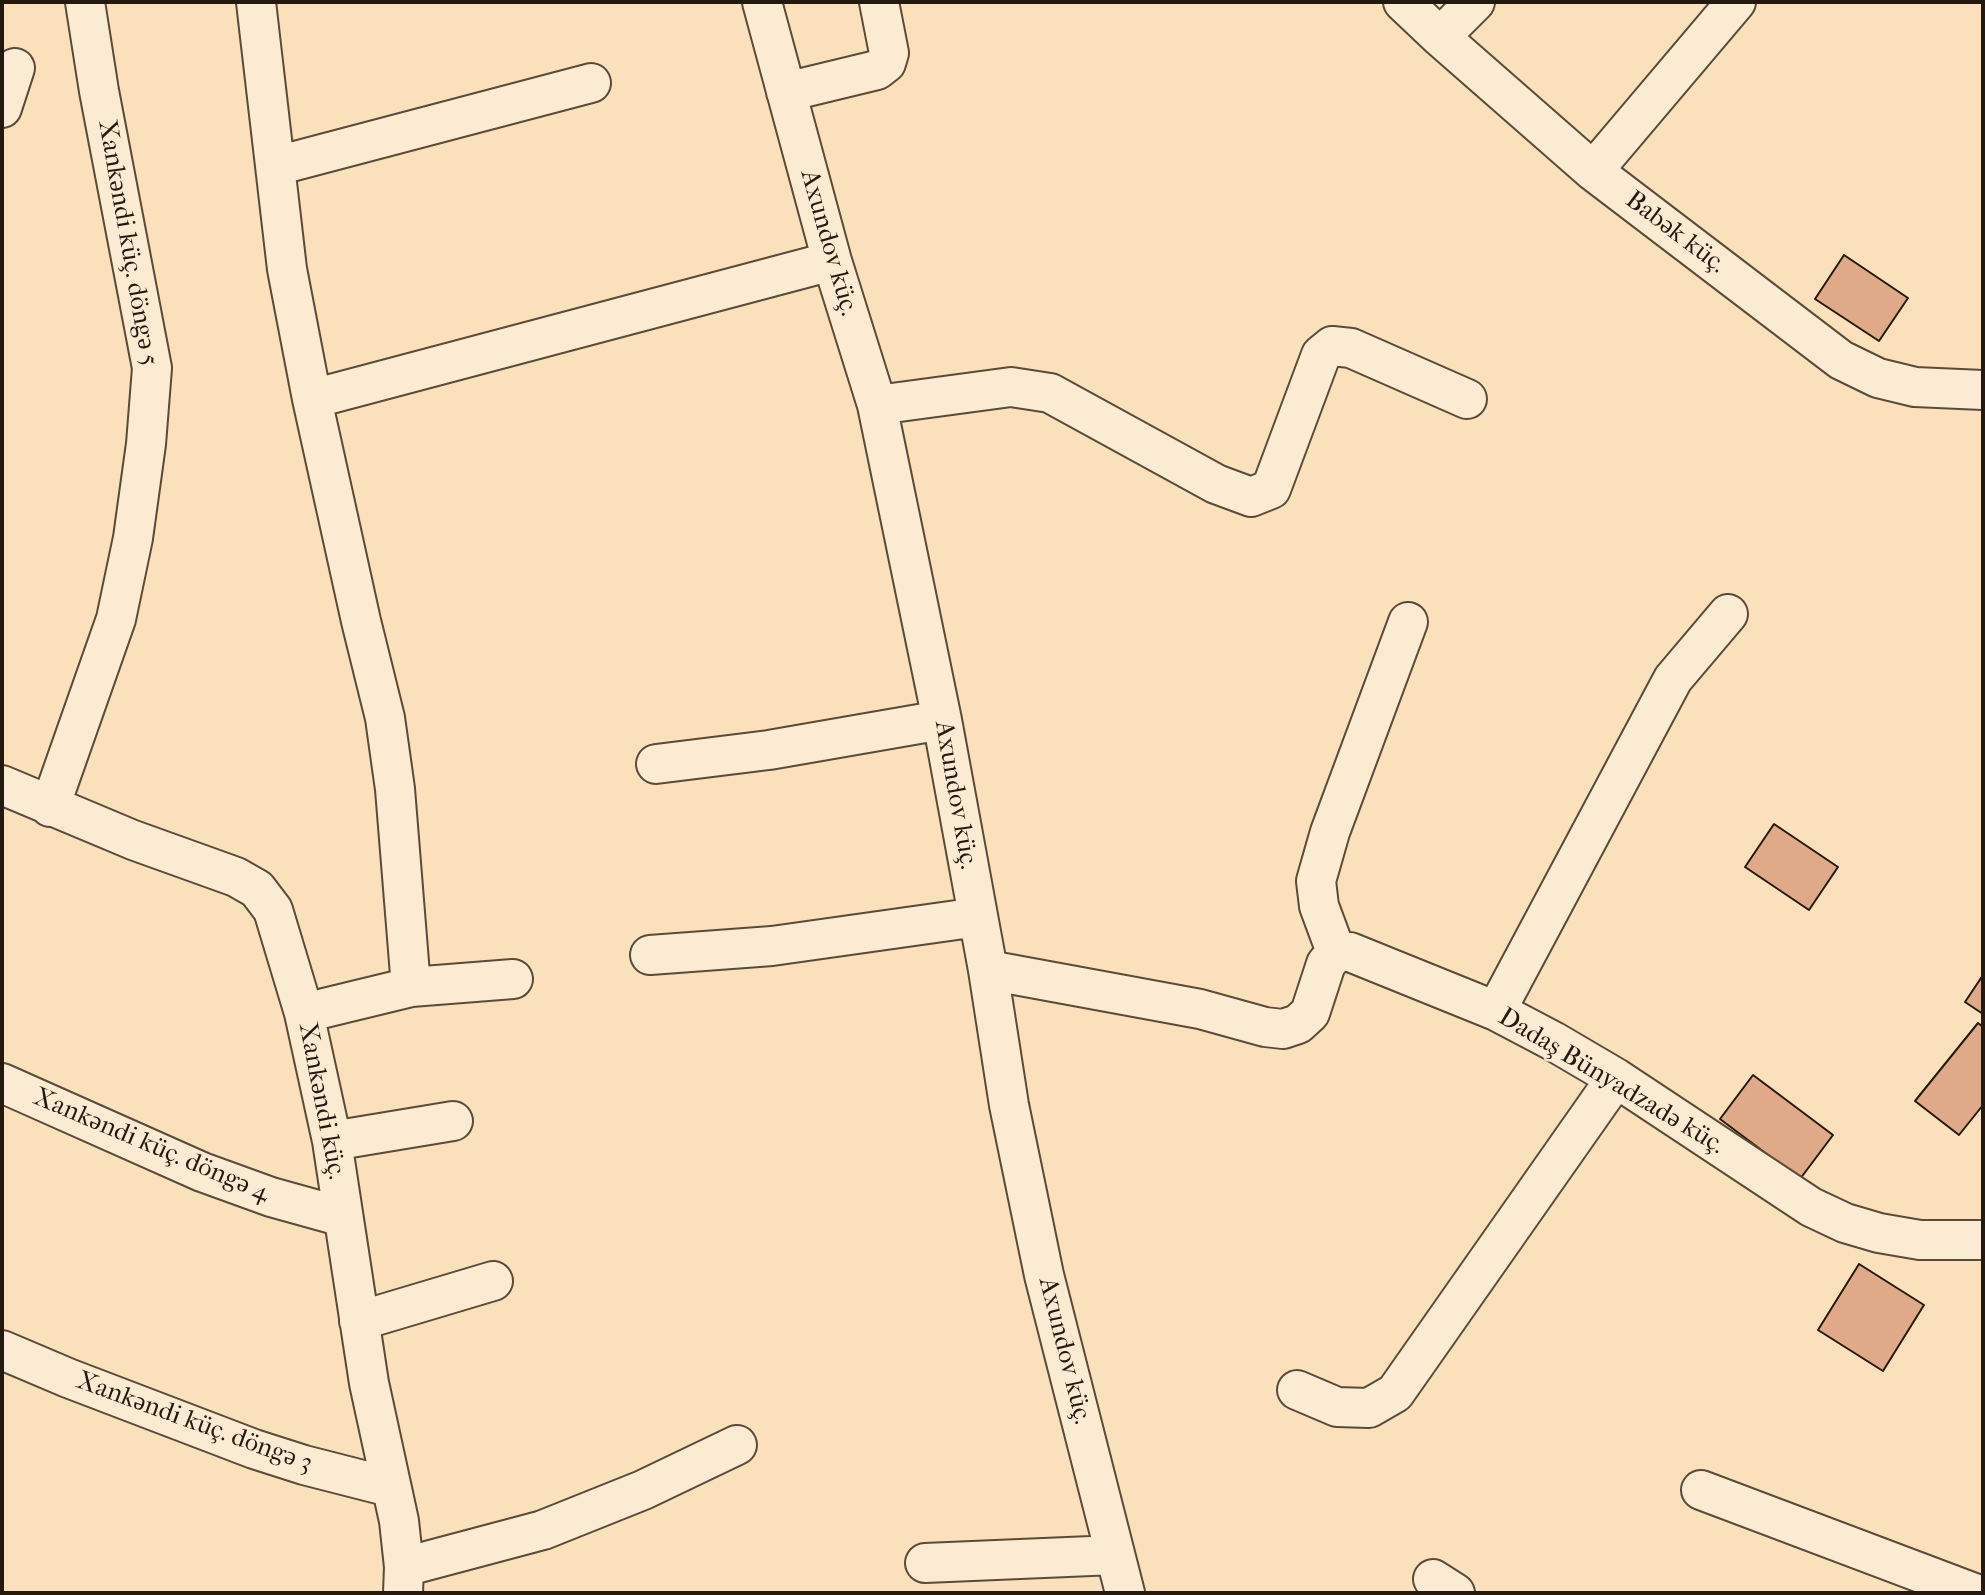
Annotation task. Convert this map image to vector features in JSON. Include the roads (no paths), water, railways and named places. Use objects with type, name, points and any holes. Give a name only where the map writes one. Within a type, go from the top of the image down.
[{"type":"street","name":"Xankəndi küç. döngə 5","points":[[50,807],[116,619],[133,538],[146,444],[152,368],[99,91],[85,2]]},
{"type":"street","points":[[256,2],[287,269],[360,621],[385,718],[395,789],[411,987]]},
{"type":"street","name":"Axundov küç.","points":[[762,2],[832,261],[877,405],[942,720],[988,970],[1009,1105],[1044,1275],[1125,1593]]},
{"type":"street","points":[[786,92],[877,70],[886,64],[890,53],[879,2]]},
{"type":"street","name":"Babək küç.","points":[[1403,2],[1593,171],[1841,360],[1878,378],[1915,387],[1983,390]]},
{"type":"street","points":[[1440,37],[1475,2]]},
{"type":"street","points":[[1593,171],[1736,2]]},
{"type":"street","points":[[2,108],[15,68]]},
{"type":"street","points":[[276,166],[591,83]]},
{"type":"street","points":[[312,399],[832,261]]},
{"type":"street","points":[[877,405],[1011,387],[1050,393],[1216,484],[1251,497],[1270,489],[1321,355],[1332,346],[1351,348],[1467,399]]},
{"type":"street","points":[[1496,1011],[1673,679],[1728,614]]},
{"type":"street","points":[[988,970],[1200,1009],[1265,1027],[1283,1029],[1298,1024],[1310,1013],[1326,964],[1336,952],[1319,906],[1316,881],[1330,832],[1408,622]]},
{"type":"street","points":[[656,764],[769,750],[942,720]]},
{"type":"street","name":"Xankəndi küç.","points":[[2,785],[133,840],[236,877],[257,889],[273,910],[304,1013],[332,1141],[359,1321],[390,1487],[399,1521],[404,1580]]},
{"type":"street","points":[[650,955],[772,946],[978,917]]},
{"type":"street","name":"Dadaş Bünyadzadə küç.","points":[[1336,952],[1349,952],[1496,1011],[1616,1078],[1811,1207],[1845,1223],[1879,1233],[1920,1240],[1983,1240]]},
{"type":"street","points":[[304,1013],[411,987],[513,979]]},
{"type":"street","points":[[1297,1390],[1337,1407],[1369,1408],[1395,1393],[1616,1078]]},
{"type":"street","name":"Xankəndi küç. döngə 4","points":[[2,1083],[202,1172],[271,1197],[343,1217]]},
{"type":"street","points":[[332,1141],[453,1121]]},
{"type":"street","points":[[359,1321],[494,1281]]},
{"type":"street","name":"Xankəndi küç. döngə 3","points":[[2,1350],[254,1449],[303,1465],[390,1487]]},
{"type":"street","points":[[404,1580],[543,1530],[643,1490],[737,1445]]},
{"type":"street","points":[[1701,1490],[1974,1593]]},
{"type":"street","points":[[925,1563],[1115,1555]]}]
